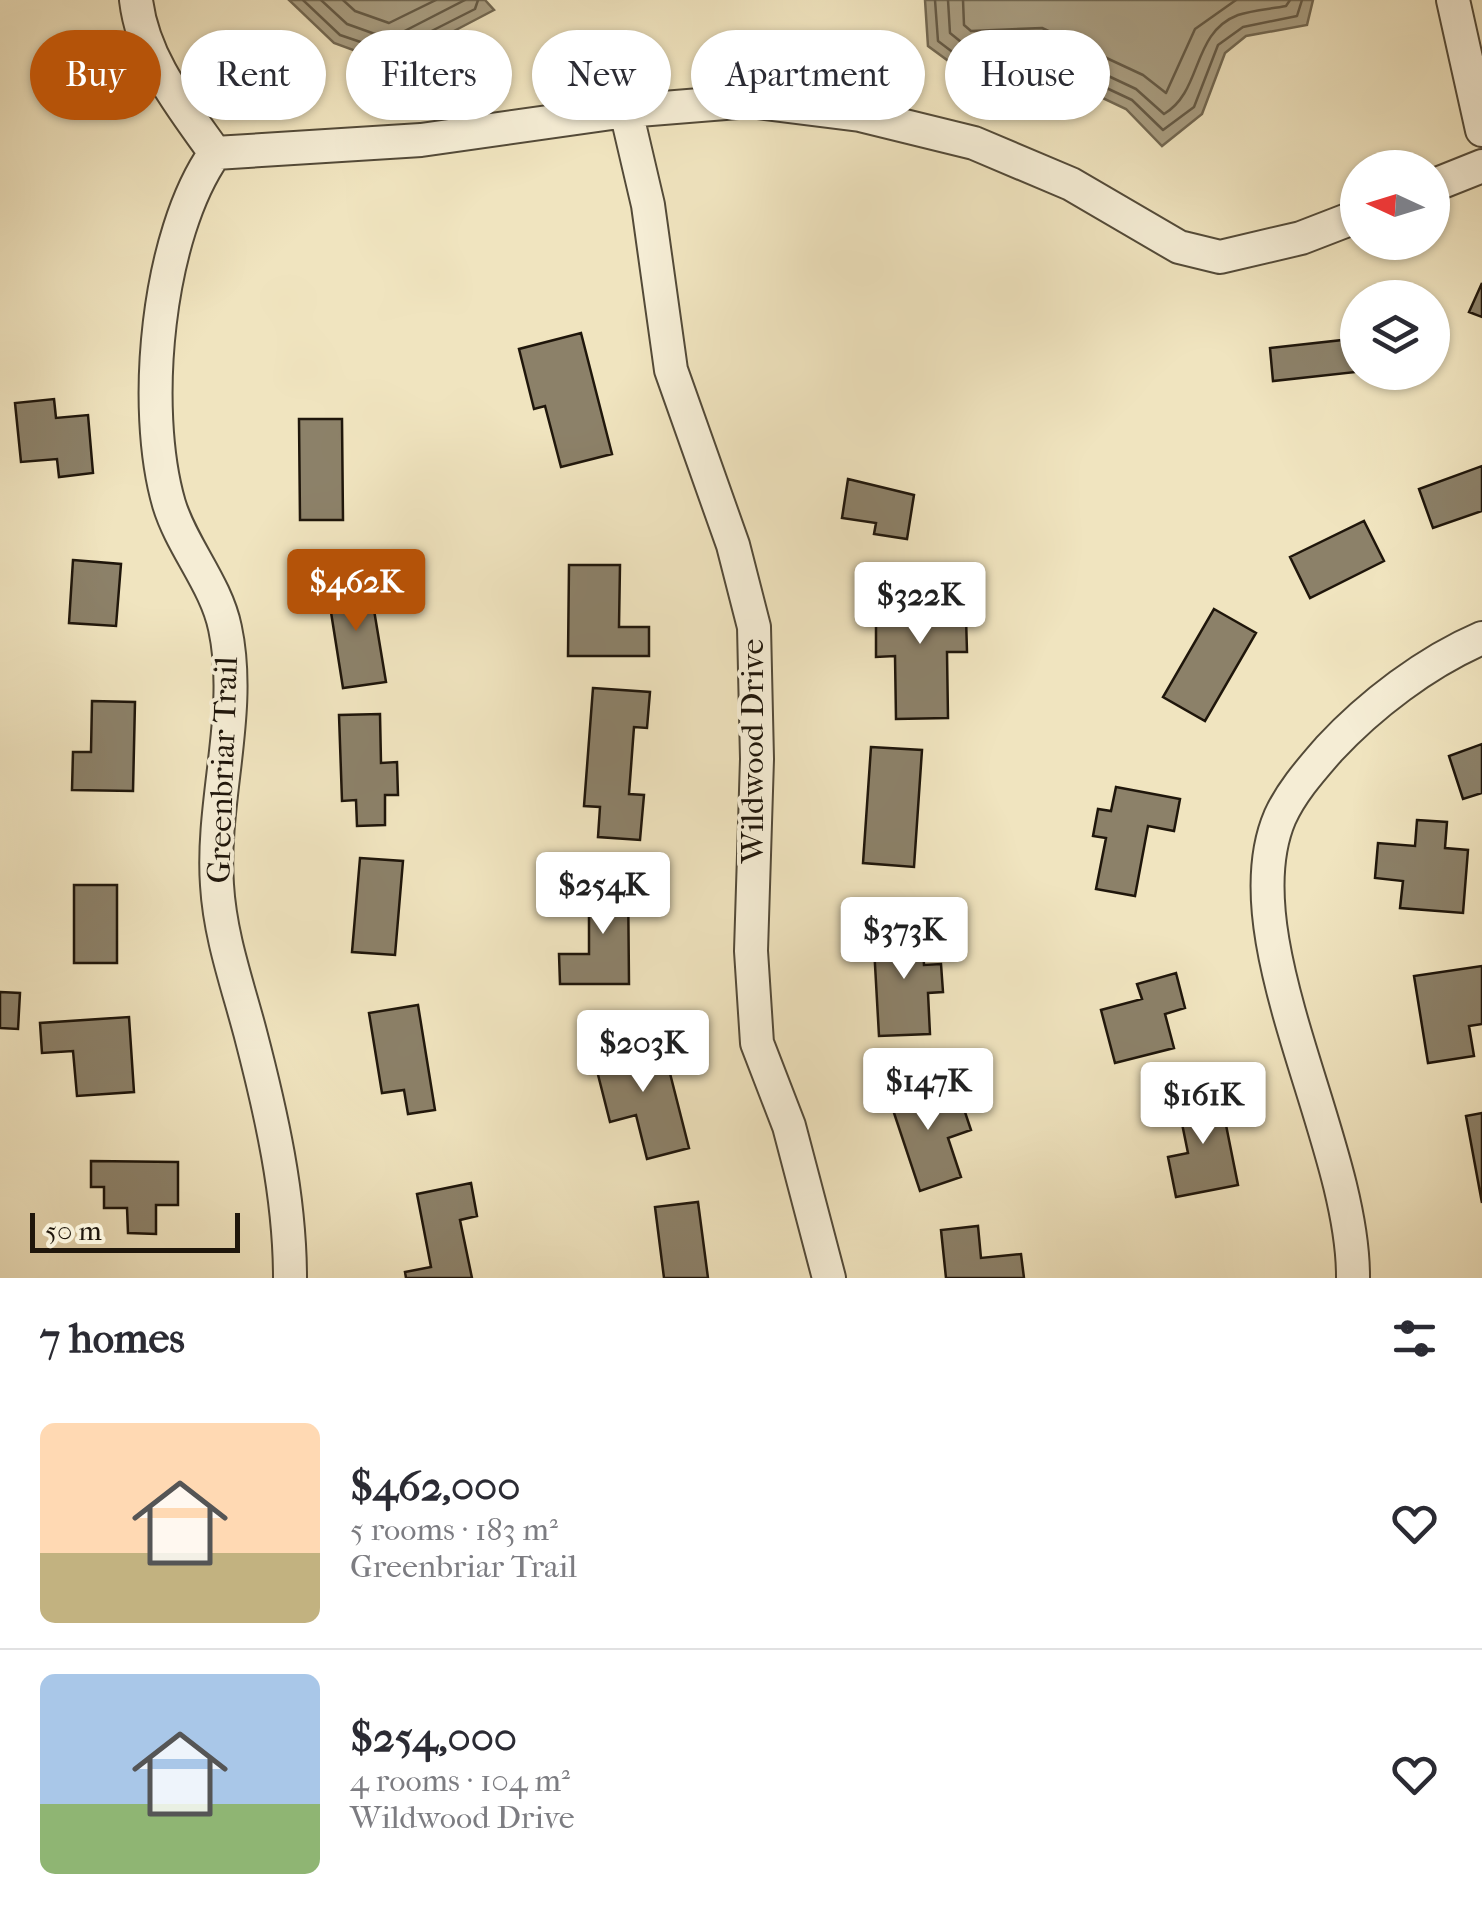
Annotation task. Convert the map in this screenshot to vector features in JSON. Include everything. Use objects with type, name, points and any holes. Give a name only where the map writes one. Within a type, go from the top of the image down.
[{"type":"street","points":[[136,0],[140,33],[168,86],[215,153],[421,140],[562,120]]},
{"type":"street","points":[[1453,0],[1482,130]]},
{"type":"street","points":[[671,107],[750,101],[860,115],[954,138],[1071,184],[1179,247],[1220,257],[1301,238],[1340,223]]},
{"type":"street","name":"Wildwood Drive","points":[[628,120],[648,204],[671,370],[733,545],[754,627],[757,759],[751,951],[757,1042],[788,1126],[829,1278]]},
{"type":"street","name":"Greenbriar Trail","points":[[215,153],[190,194],[157,330],[156,417],[169,505],[225,626],[230,678],[216,882],[225,946],[251,1034],[290,1222],[290,1278]]},
{"type":"street","points":[[1450,179],[1482,166]]},
{"type":"street","points":[[1353,1278],[1353,1249],[1336,1162],[1266,926],[1279,820],[1300,781],[1350,727],[1449,652],[1482,638]]},
{"type":"water","points":[[289,0],[485,0],[494,10],[456,30],[346,30],[346,47],[334,43],[326,30],[320,30]]},
{"type":"water","points":[[925,0],[1313,0],[1307,25],[1246,36],[1225,53],[1202,114],[1162,146],[1126,109],[1110,101],[1110,30],[945,30],[945,58],[928,46]]},
{"type":"building","points":[[1482,283],[1482,317],[1469,312]]},
{"type":"building","points":[[581,333],[612,454],[561,467],[545,406],[534,409],[519,349]]},
{"type":"building","points":[[1340,340],[1340,374],[1273,381],[1270,348]]},
{"type":"building","points":[[54,399],[56,418],[88,415],[93,473],[59,477],[57,459],[21,462],[15,403]]},
{"type":"building","points":[[299,419],[342,419],[343,520],[300,520]]},
{"type":"building","points":[[1482,466],[1482,511],[1433,528],[1419,489]]},
{"type":"building","points":[[848,479],[914,495],[907,539],[874,534],[876,523],[842,518]]},
{"type":"building","points":[[1364,521],[1384,561],[1310,598],[1290,557]]},
{"type":"building","points":[[73,560],[121,564],[116,626],[69,623]]},
{"type":"building","points":[[569,565],[620,565],[619,627],[649,627],[649,656],[568,656]]},
{"type":"building","points":[[941,575],[942,618],[966,617],[967,652],[947,652],[948,718],[896,719],[895,656],[876,657],[876,619],[896,618],[895,576]]},
{"type":"building","points":[[369,580],[386,682],[343,688],[327,587]]},
{"type":"building","points":[[1214,609],[1256,633],[1205,721],[1163,697]]},
{"type":"building","points":[[593,688],[650,692],[647,728],[634,727],[629,794],[644,795],[640,840],[598,837],[600,807],[584,806]]},
{"type":"building","points":[[92,701],[135,702],[133,791],[72,790],[73,752],[91,752]]},
{"type":"building","points":[[380,714],[381,763],[397,762],[398,795],[385,795],[385,825],[357,826],[356,800],[342,801],[339,715]]},
{"type":"building","points":[[1482,744],[1482,793],[1463,799],[1449,756]]},
{"type":"building","points":[[871,747],[922,750],[914,867],[863,863]]},
{"type":"building","points":[[1116,787],[1180,799],[1174,831],[1148,826],[1135,896],[1096,889],[1106,838],[1093,836],[1098,809],[1111,811]]},
{"type":"building","points":[[1417,820],[1447,822],[1445,848],[1468,850],[1463,913],[1400,908],[1403,881],[1375,878],[1378,843],[1415,846]]},
{"type":"building","points":[[360,858],[403,861],[395,955],[352,952]]},
{"type":"building","points":[[589,876],[628,876],[629,984],[560,984],[559,954],[589,954]]},
{"type":"building","points":[[74,885],[117,885],[117,963],[74,963]]},
{"type":"building","points":[[922,926],[924,965],[941,964],[943,992],[928,993],[930,1034],[879,1036],[873,929]]},
{"type":"building","points":[[1482,966],[1482,1024],[1469,1026],[1474,1056],[1428,1063],[1414,976]]},
{"type":"building","points":[[1176,973],[1185,1008],[1165,1014],[1174,1048],[1115,1063],[1101,1010],[1142,999],[1137,984]]},
{"type":"building","points":[[0,992],[20,993],[18,1029],[0,1028]]},
{"type":"building","points":[[418,1005],[435,1110],[408,1114],[404,1090],[382,1093],[369,1013]]},
{"type":"building","points":[[129,1017],[134,1092],[77,1096],[73,1051],[42,1053],[40,1023]]},
{"type":"building","points":[[661,1038],[689,1148],[647,1159],[636,1115],[610,1122],[593,1055]]},
{"type":"building","points":[[925,1079],[937,1112],[962,1103],[971,1130],[948,1138],[961,1177],[920,1191],[887,1092]]},
{"type":"building","points":[[1219,1090],[1238,1185],[1176,1197],[1168,1157],[1188,1153],[1177,1099]]},
{"type":"building","points":[[1482,1113],[1482,1203],[1466,1116]]},
{"type":"building","points":[[91,1161],[178,1162],[178,1205],[156,1205],[156,1234],[128,1233],[127,1208],[104,1208],[104,1187],[91,1187]]},
{"type":"building","points":[[471,1183],[477,1216],[460,1220],[472,1278],[406,1278],[405,1272],[431,1267],[417,1194]]},
{"type":"building","points":[[698,1202],[708,1278],[664,1278],[655,1207]]},
{"type":"building","points":[[978,1226],[981,1258],[1021,1254],[1024,1278],[946,1278],[941,1230]]}]
